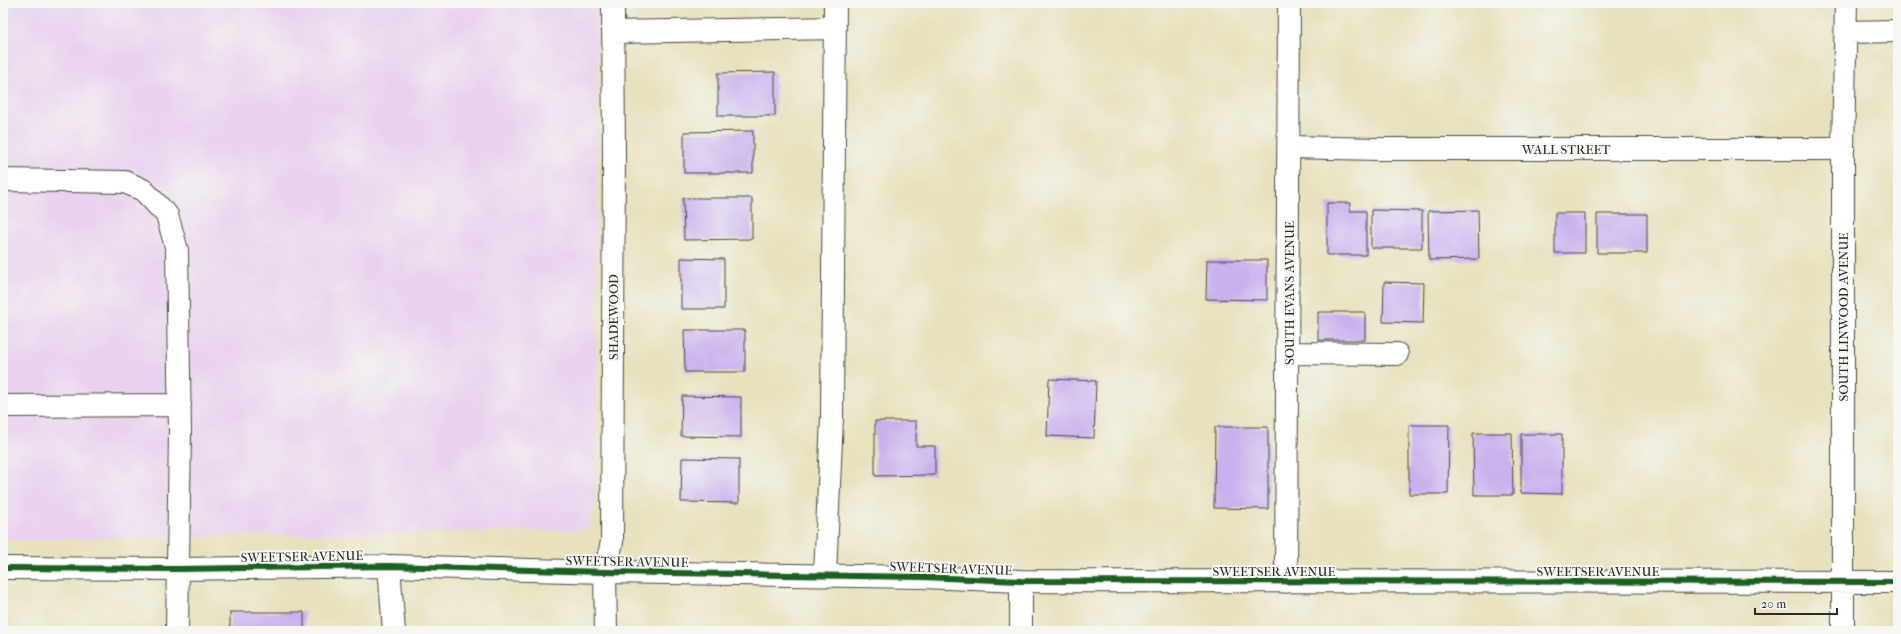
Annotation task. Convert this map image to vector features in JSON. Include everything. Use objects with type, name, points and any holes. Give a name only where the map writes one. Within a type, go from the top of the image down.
[{"type":"street","name":"SHADEWOOD","points":[[606,631],[605,572],[612,542],[614,154],[613,3]]},
{"type":"street","points":[[826,575],[832,418],[835,3]]},
{"type":"street","name":"SOUTH EVANS AVENUE","points":[[1286,582],[1289,353],[1289,3]]},
{"type":"street","name":"SOUTH LINWOOD AVENUE","points":[[1843,631],[1843,149],[1846,3]]},
{"type":"street","points":[[613,32],[835,28]]},
{"type":"street","points":[[1846,32],[1898,32]]},
{"type":"street","name":"WALL STREET","points":[[1289,147],[1386,149],[1843,149]]},
{"type":"street","points":[[3,180],[125,182],[143,190],[167,215],[177,250],[180,405],[178,631]]},
{"type":"street","points":[[1289,353],[1397,354]]},
{"type":"street","points":[[3,406],[180,405]]},
{"type":"street","points":[[389,566],[394,631]]},
{"type":"street","name":"SWEETSER AVENUE","points":[[3,568],[178,569],[389,566],[605,572],[922,577],[1021,581],[1898,582]]},
{"type":"street","points":[[1021,581],[1021,631]]},
{"type":"shaded area","points":[[3,3],[598,3],[596,499],[588,530],[3,540]]},
{"type":"building","points":[[775,72],[775,116],[718,116],[718,73]]},
{"type":"building","points":[[753,131],[753,173],[684,173],[684,132]]},
{"type":"building","points":[[683,198],[752,198],[752,239],[684,240]]},
{"type":"building","points":[[1327,203],[1351,203],[1350,211],[1366,211],[1366,255],[1327,255]]},
{"type":"building","points":[[1371,210],[1422,211],[1422,248],[1371,248]]},
{"type":"building","points":[[1478,210],[1479,259],[1429,260],[1428,211]]},
{"type":"building","points":[[1555,213],[1585,213],[1585,253],[1555,253]]},
{"type":"building","points":[[1597,214],[1647,214],[1647,253],[1597,253]]},
{"type":"building","points":[[681,258],[724,259],[724,309],[681,309]]},
{"type":"building","points":[[1207,260],[1267,260],[1267,300],[1206,299]]},
{"type":"building","points":[[1384,282],[1424,283],[1423,323],[1383,322]]},
{"type":"building","points":[[1318,312],[1365,312],[1365,340],[1318,340]]},
{"type":"building","points":[[684,330],[745,330],[745,372],[685,372]]},
{"type":"building","points":[[1049,379],[1096,381],[1094,438],[1047,436]]},
{"type":"building","points":[[682,396],[741,397],[741,437],[681,436]]},
{"type":"building","points":[[875,421],[916,421],[916,446],[935,446],[935,475],[875,476]]},
{"type":"building","points":[[1409,425],[1449,425],[1448,494],[1409,494]]},
{"type":"building","points":[[1215,427],[1268,427],[1268,509],[1214,508]]},
{"type":"building","points":[[1473,433],[1512,433],[1513,495],[1474,495]]},
{"type":"building","points":[[1521,434],[1562,434],[1562,494],[1521,493]]},
{"type":"building","points":[[682,458],[739,459],[739,503],[681,502]]},
{"type":"building","points":[[230,612],[304,612],[304,631],[230,631]]},
{"type":"cycle path","points":[[3,568],[178,569],[389,566],[605,572],[922,577],[1021,581],[1898,582]]}]
